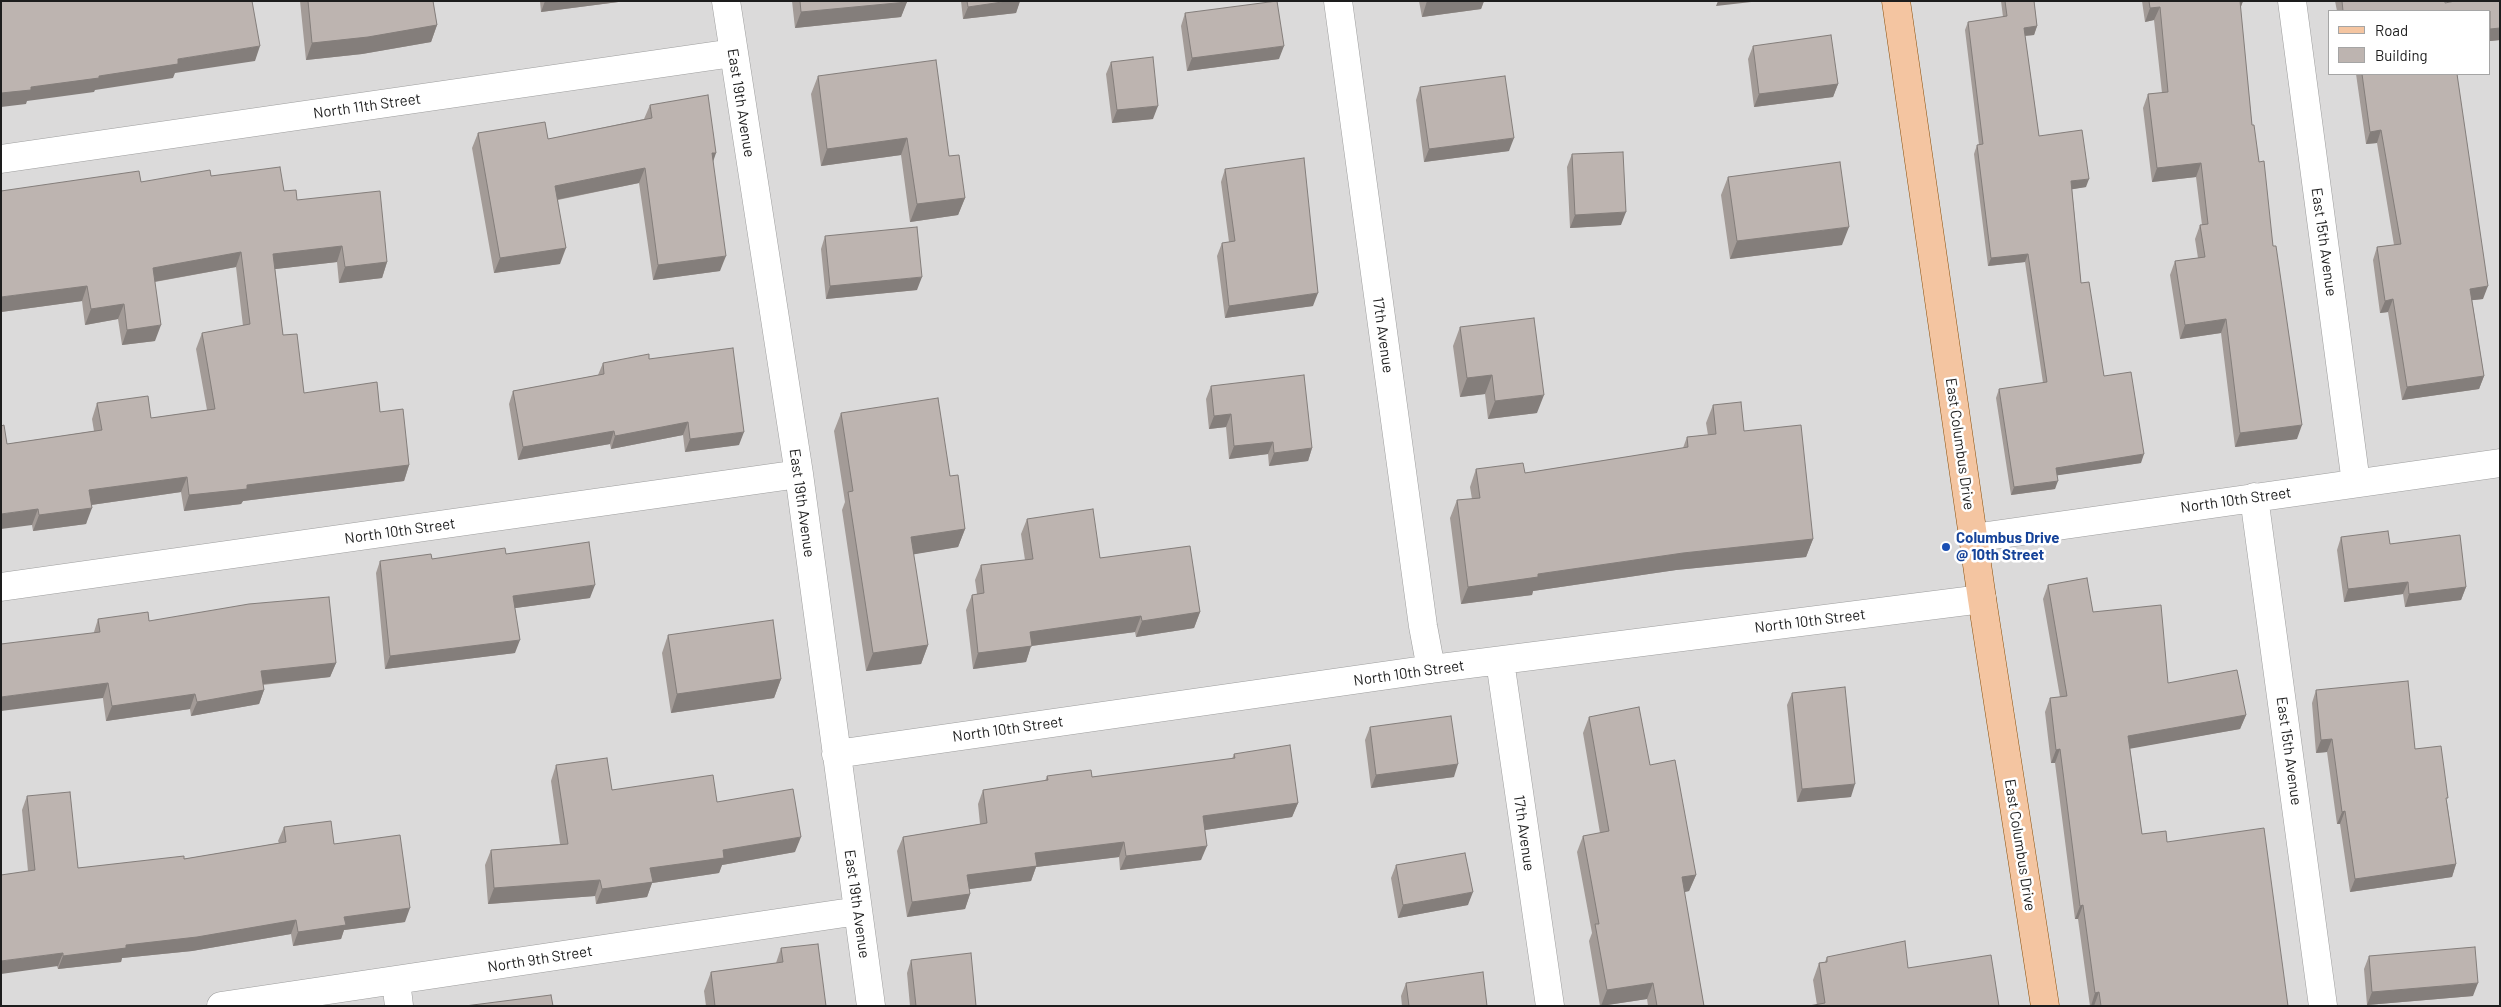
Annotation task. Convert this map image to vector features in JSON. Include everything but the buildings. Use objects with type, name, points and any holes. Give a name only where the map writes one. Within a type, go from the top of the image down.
[{"type":"main road","name":"East Columbus Drive","points":[[1896,1],[1973,538],[2044,1006]]},
{"type":"street","name":"East 19th Avenue","points":[[726,1],[799,474],[871,1006]]},
{"type":"street","name":"17th Avenue","points":[[1338,1],[1430,669]]},
{"type":"street","name":"East 15th Avenue","points":[[2292,1],[2356,483]]},
{"type":"street","name":"North 11th Street","points":[[1,159],[733,53]]},
{"type":"street","name":"North 10th Street","points":[[1973,538],[2500,463]]},
{"type":"street","name":"North 10th Street","points":[[1,587],[799,474]]},
{"type":"street","name":"East 15th Avenue","points":[[2254,497],[2323,1006]]},
{"type":"street","name":"North 10th Street","points":[[836,754],[1430,669],[1982,599]]},
{"type":"street","name":"17th Avenue","points":[[1500,660],[1550,1006]]},
{"type":"street","name":"North 9th Street","points":[[221,1006],[398,993],[858,911]]},
{"type":"shaded area","points":[[1,1],[2500,1],[2500,1006],[1,1006]]},
{"type":"place","name":"Columbus Drive @ 10th Street","points":[[1946,547]]}]
